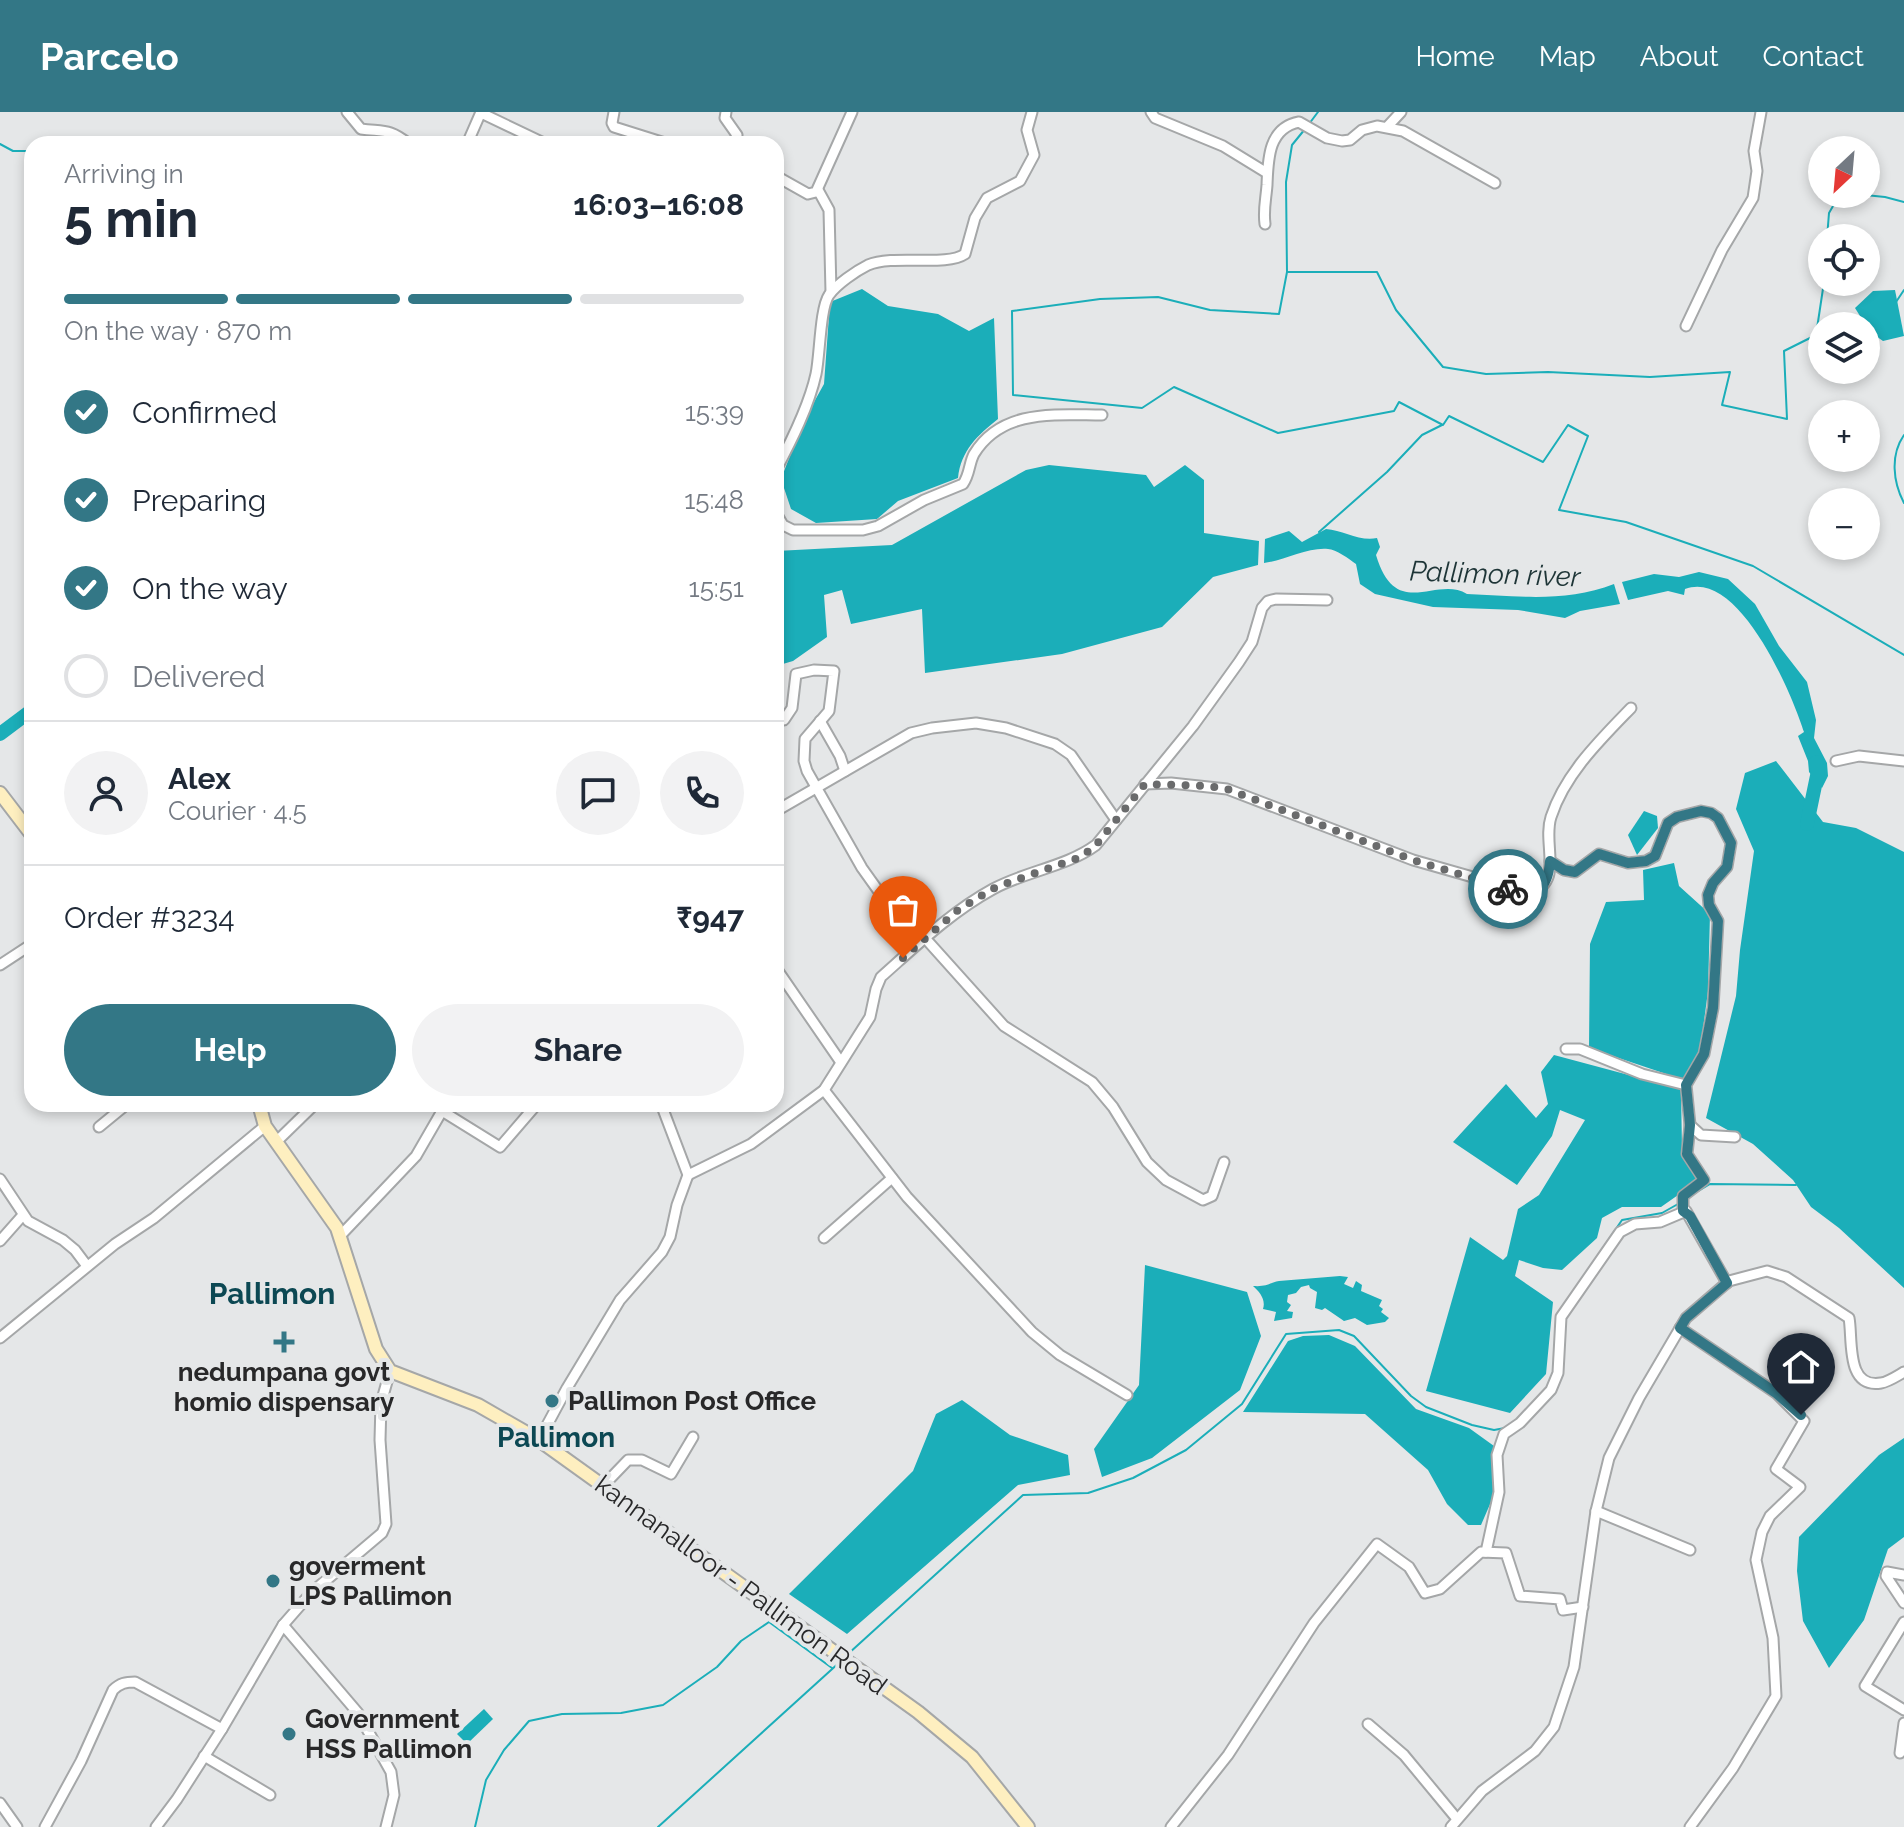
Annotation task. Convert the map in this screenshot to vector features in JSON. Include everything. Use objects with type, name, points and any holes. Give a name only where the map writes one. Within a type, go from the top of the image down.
[{"type":"street","points":[[347,112],[361,129],[384,129],[399,136]]},
{"type":"street","points":[[614,112],[614,127],[643,136]]},
{"type":"street","points":[[726,112],[725,118],[737,136]]},
{"type":"street","points":[[784,180],[808,194],[818,190],[852,112]]},
{"type":"street","points":[[831,292],[857,272],[882,261],[953,259],[965,254],[975,218],[987,198],[1020,181],[1034,155],[1027,130],[1032,112]]},
{"type":"street","points":[[1151,112],[1161,121],[1223,146],[1267,173]]},
{"type":"street","points":[[1387,127],[1401,112]]},
{"type":"street","points":[[1686,326],[1722,250],[1753,198],[1757,171],[1754,151],[1761,112]]},
{"type":"street","points":[[471,136],[481,113],[529,136]]},
{"type":"street","points":[[1265,224],[1263,212],[1270,147],[1283,129],[1299,122],[1327,138],[1342,141],[1377,126],[1403,131],[1495,183]]},
{"type":"street","points":[[784,453],[811,395],[825,308],[831,292],[829,210],[818,190]]},
{"type":"street","points":[[784,526],[793,530],[842,531],[878,526],[924,500],[963,484],[973,456],[982,443],[1014,422],[1028,416],[1102,415]]},
{"type":"street","points":[[688,1175],[751,1144],[824,1090],[870,1017],[881,977],[958,910],[996,887],[1081,857],[1096,845],[1193,726],[1239,662],[1252,642],[1262,608],[1268,601],[1327,600]]},
{"type":"street","points":[[784,720],[792,708],[796,674],[814,670],[834,671],[831,708],[805,739],[805,766],[875,887],[1004,1026],[1092,1082],[1113,1107],[1147,1162],[1166,1180],[1203,1200],[1207,1199],[1212,1196],[1224,1162]]},
{"type":"street","points":[[1145,784],[1227,789],[1413,860],[1529,893],[1545,884],[1550,861],[1546,836],[1553,809],[1590,750],[1631,708]]},
{"type":"street","points":[[820,721],[845,771]]},
{"type":"street","points":[[784,806],[911,733],[976,723],[1006,728],[1063,748],[1116,820]]},
{"type":"street","points":[[1836,761],[1859,756],[1904,761]]},
{"type":"street","points":[[0,793],[24,824]]},
{"type":"street","points":[[1550,861],[1564,870],[1575,872],[1599,854],[1628,863],[1646,861],[1655,856],[1668,823],[1677,817],[1701,811],[1711,813],[1722,823],[1731,843],[1727,867],[1713,883],[1708,895],[1709,905],[1718,921],[1713,1008],[1704,1054],[1686,1085],[1690,1125],[1688,1159],[1704,1180],[1683,1196],[1683,1211]]},
{"type":"street","points":[[0,965],[24,949]]},
{"type":"street","points":[[784,980],[840,1061]]},
{"type":"street","points":[[1566,1049],[1580,1049],[1642,1074],[1686,1085]]},
{"type":"street","points":[[824,1090],[892,1178],[1032,1332],[1060,1355],[1127,1395]]},
{"type":"street","points":[[99,1127],[117,1112]]},
{"type":"street","points":[[157,1827],[222,1729],[283,1625],[311,1593],[382,1533],[386,1524],[380,1440],[381,1403],[390,1371],[376,1349],[337,1228],[265,1126],[261,1112]]},
{"type":"street","points":[[276,1142],[307,1112]]},
{"type":"street","points":[[340,1236],[416,1156],[441,1112]]},
{"type":"street","points":[[444,1112],[500,1147],[530,1112]]},
{"type":"street","points":[[539,1440],[620,1300],[662,1252],[670,1237],[688,1175],[664,1112]]},
{"type":"street","points":[[1690,1125],[1701,1135],[1735,1137]]},
{"type":"street","points":[[0,1338],[115,1244],[154,1218],[265,1126]]},
{"type":"street","points":[[824,1238],[892,1178]]},
{"type":"street","points":[[0,1179],[23,1215],[40,1229],[63,1240],[87,1266]]},
{"type":"street","points":[[1683,1211],[1690,1216],[1727,1283]]},
{"type":"street","points":[[1486,1552],[1499,1492],[1497,1455],[1504,1434],[1520,1423],[1551,1390],[1558,1373],[1561,1317],[1620,1232],[1635,1224],[1660,1222],[1683,1211]]},
{"type":"street","points":[[0,1241],[23,1215]]},
{"type":"street","points":[[1368,1724],[1404,1755],[1454,1823],[1482,1791],[1535,1751],[1554,1727],[1574,1667],[1596,1511],[1609,1458],[1639,1398],[1686,1318],[1727,1283],[1755,1272],[1767,1271],[1786,1277],[1849,1318],[1856,1373],[1868,1382],[1880,1383],[1904,1372]]},
{"type":"street","points":[[1680,1328],[1776,1393],[1804,1421],[1776,1469],[1800,1487],[1770,1516],[1762,1532],[1756,1560],[1773,1638],[1776,1696],[1733,1768],[1690,1827]]},
{"type":"street","name":"kannanalloor - Pallimon Road","points":[[390,1371],[478,1405],[539,1440],[918,1712],[972,1757],[1028,1827]]},
{"type":"street","points":[[603,1486],[628,1460],[642,1460],[671,1474],[693,1437]]},
{"type":"street","points":[[1596,1511],[1690,1550]]},
{"type":"street","points":[[1171,1827],[1228,1755],[1314,1623],[1377,1544],[1409,1567],[1425,1593],[1440,1589],[1481,1552],[1506,1553],[1520,1596],[1560,1599],[1563,1610],[1583,1607]]},
{"type":"street","points":[[1904,1575],[1887,1572],[1886,1576],[1904,1603]]},
{"type":"street","points":[[1904,1622],[1865,1686],[1904,1710]]},
{"type":"street","points":[[283,1625],[358,1713],[391,1772],[394,1795],[386,1827]]},
{"type":"street","points":[[45,1827],[81,1761],[113,1690],[124,1682],[135,1682],[222,1729]]},
{"type":"street","points":[[1900,1753],[1904,1723]]},
{"type":"street","points":[[204,1756],[270,1795]]},
{"type":"street","points":[[0,1803],[17,1827]]},
{"type":"water","points":[[862,289],[888,306],[938,314],[969,331],[994,318],[998,419],[977,437],[967,451],[958,478],[898,501],[877,519],[816,523],[791,509],[784,488],[784,471],[804,420],[824,384],[830,302]]},
{"type":"water","points":[[1895,290],[1904,336],[1883,341],[1880,339],[1880,312],[1858,312],[1855,308],[1868,296],[1880,296],[1880,291]]},
{"type":"water","points":[[1049,465],[1146,475],[1154,487],[1185,465],[1204,480],[1204,533],[1259,541],[1258,565],[1213,577],[1162,627],[1062,654],[925,673],[922,609],[851,624],[842,590],[824,595],[827,637],[793,661],[784,664],[784,551],[892,545],[1026,470]]},
{"type":"water","points":[[1326,529],[1377,538],[1380,547],[1376,555],[1384,575],[1394,587],[1405,592],[1443,589],[1467,594],[1541,597],[1578,594],[1614,584],[1620,604],[1580,611],[1565,618],[1518,610],[1433,607],[1375,594],[1360,584],[1356,564],[1331,549],[1312,550],[1264,563],[1265,539],[1289,531],[1302,542]]},
{"type":"water","points":[[1699,572],[1728,579],[1755,604],[1779,646],[1807,682],[1816,720],[1814,738],[1827,763],[1828,776],[1822,788],[1809,772],[1798,736],[1804,732],[1788,691],[1760,638],[1743,615],[1725,597],[1705,588],[1685,589],[1684,595],[1668,591],[1628,600],[1622,582],[1654,574],[1679,577]]},
{"type":"water","points":[[1776,761],[1823,822],[1856,828],[1904,852],[1904,1288],[1839,1228],[1811,1207],[1793,1180],[1753,1144],[1706,1118],[1736,996],[1754,851],[1736,809],[1745,773]]},
{"type":"water","points":[[1644,811],[1657,816],[1658,828],[1637,855],[1628,835]]},
{"type":"water","points":[[1674,863],[1679,886],[1710,914],[1708,991],[1699,1059],[1684,1080],[1589,1048],[1590,944],[1606,902],[1644,900],[1643,870]]},
{"type":"water","points":[[1554,1055],[1681,1089],[1682,1149],[1698,1181],[1661,1207],[1622,1207],[1602,1218],[1597,1238],[1562,1270],[1519,1260],[1515,1276],[1553,1302],[1546,1374],[1510,1413],[1426,1391],[1470,1237],[1503,1260],[1507,1256],[1518,1209],[1539,1195],[1585,1120],[1560,1110],[1552,1136],[1517,1185],[1453,1142],[1506,1084],[1536,1118],[1548,1104],[1541,1072]]},
{"type":"water","points":[[1145,1265],[1247,1292],[1261,1336],[1240,1390],[1152,1458],[1102,1477],[1094,1449],[1139,1385]]},
{"type":"water","points":[[1348,1277],[1344,1284],[1353,1288],[1356,1281],[1362,1285],[1361,1291],[1382,1300],[1379,1306],[1383,1309],[1381,1312],[1389,1318],[1385,1322],[1367,1325],[1355,1318],[1344,1321],[1325,1308],[1315,1308],[1317,1292],[1309,1285],[1288,1295],[1287,1302],[1291,1305],[1287,1311],[1293,1312],[1292,1318],[1274,1321],[1276,1312],[1263,1309],[1262,1296],[1253,1286],[1279,1281]]},
{"type":"water","points":[[1329,1335],[1355,1346],[1416,1409],[1469,1428],[1494,1446],[1497,1488],[1481,1525],[1468,1525],[1447,1504],[1428,1470],[1365,1414],[1243,1412],[1288,1341],[1303,1336]]},
{"type":"water","points":[[962,1400],[1010,1435],[1068,1455],[1070,1475],[1018,1485],[847,1634],[789,1594],[913,1471],[936,1414]]},
{"type":"water","points":[[1904,1438],[1904,1537],[1888,1549],[1864,1620],[1829,1668],[1803,1621],[1797,1571],[1799,1537],[1879,1455]]},
{"type":"water","points":[[484,1709],[493,1719],[467,1744],[457,1734]]},
{"type":"waterway","points":[[1309,124],[1318,112]]},
{"type":"waterway","points":[[1305,129],[1292,145],[1286,182],[1287,272],[1279,314],[1210,310],[1158,297],[1100,299],[1012,311],[1013,395],[1142,408],[1174,387],[1278,433],[1394,411],[1399,402],[1443,425],[1449,416],[1543,462],[1568,425],[1588,436],[1559,510],[1626,522],[1753,566],[1904,655]]},
{"type":"waterway","points":[[0,144],[13,151],[24,151]]},
{"type":"waterway","points":[[1880,196],[1904,202]]},
{"type":"waterway","points":[[1828,224],[1832,208]]},
{"type":"waterway","points":[[1288,272],[1377,272],[1396,310],[1443,367],[1486,374],[1548,372],[1650,377],[1730,372],[1722,405],[1787,419],[1784,351],[1816,335],[1822,296]]},
{"type":"waterway","points":[[1896,302],[1904,290]]},
{"type":"waterway","points":[[1319,532],[1387,472],[1422,435],[1442,425]]},
{"type":"waterway","points":[[1904,435],[1895,460],[1897,486],[1904,503]]},
{"type":"waterway","name":"Pallimon river","points":[[0,734],[24,716]]},
{"type":"waterway","name":"Pallimon river","points":[[1807,824],[1818,771],[1816,762]]},
{"type":"waterway","points":[[1690,1196],[1710,1184],[1796,1185]]},
{"type":"waterway","points":[[1567,1301],[1622,1220],[1662,1213],[1678,1204]]},
{"type":"waterway","points":[[848,1654],[1023,1495],[1088,1493],[1133,1478],[1186,1450],[1242,1404],[1286,1334],[1339,1330],[1354,1336],[1411,1396],[1426,1407],[1472,1425],[1494,1430],[1505,1428]]},
{"type":"waterway","points":[[475,1827],[486,1780],[504,1750],[529,1721],[562,1714],[621,1713],[663,1705],[717,1667],[741,1641],[769,1622],[832,1668]]},
{"type":"waterway","points":[[658,1827],[841,1661]]},
{"type":"way so far","points":[[903,958],[958,910],[996,887],[1081,857],[1096,845],[1145,784],[1171,783],[1227,789],[1288,815],[1413,860],[1508,889]]},
{"type":"place","name":"nedumpana govt homio dispensary","points":[[284,1342]]},
{"type":"place","name":"Pallimon Post Office","points":[[552,1401]]},
{"type":"place","name":"goverment LPS Pallimon","points":[[273,1581]]},
{"type":"place","name":"Government HSS Pallimon","points":[[289,1734]]},
{"type":"district","name":"Pallimon","points":[[272,1293]]},
{"type":"district","name":"Pallimon","points":[[556,1437]]},
{"type":"route","points":[[1508,889],[1529,893],[1538,890],[1545,884],[1550,861],[1564,870],[1575,872],[1599,854],[1628,863],[1646,861],[1655,856],[1668,823],[1677,817],[1701,811],[1711,813],[1722,823],[1731,843],[1729,860],[1708,895],[1709,905],[1718,921],[1713,1008],[1704,1054],[1686,1085],[1690,1125],[1687,1154],[1704,1180],[1683,1196],[1683,1211],[1690,1216],[1727,1283],[1686,1318],[1680,1328],[1776,1393],[1801,1415]]}]
